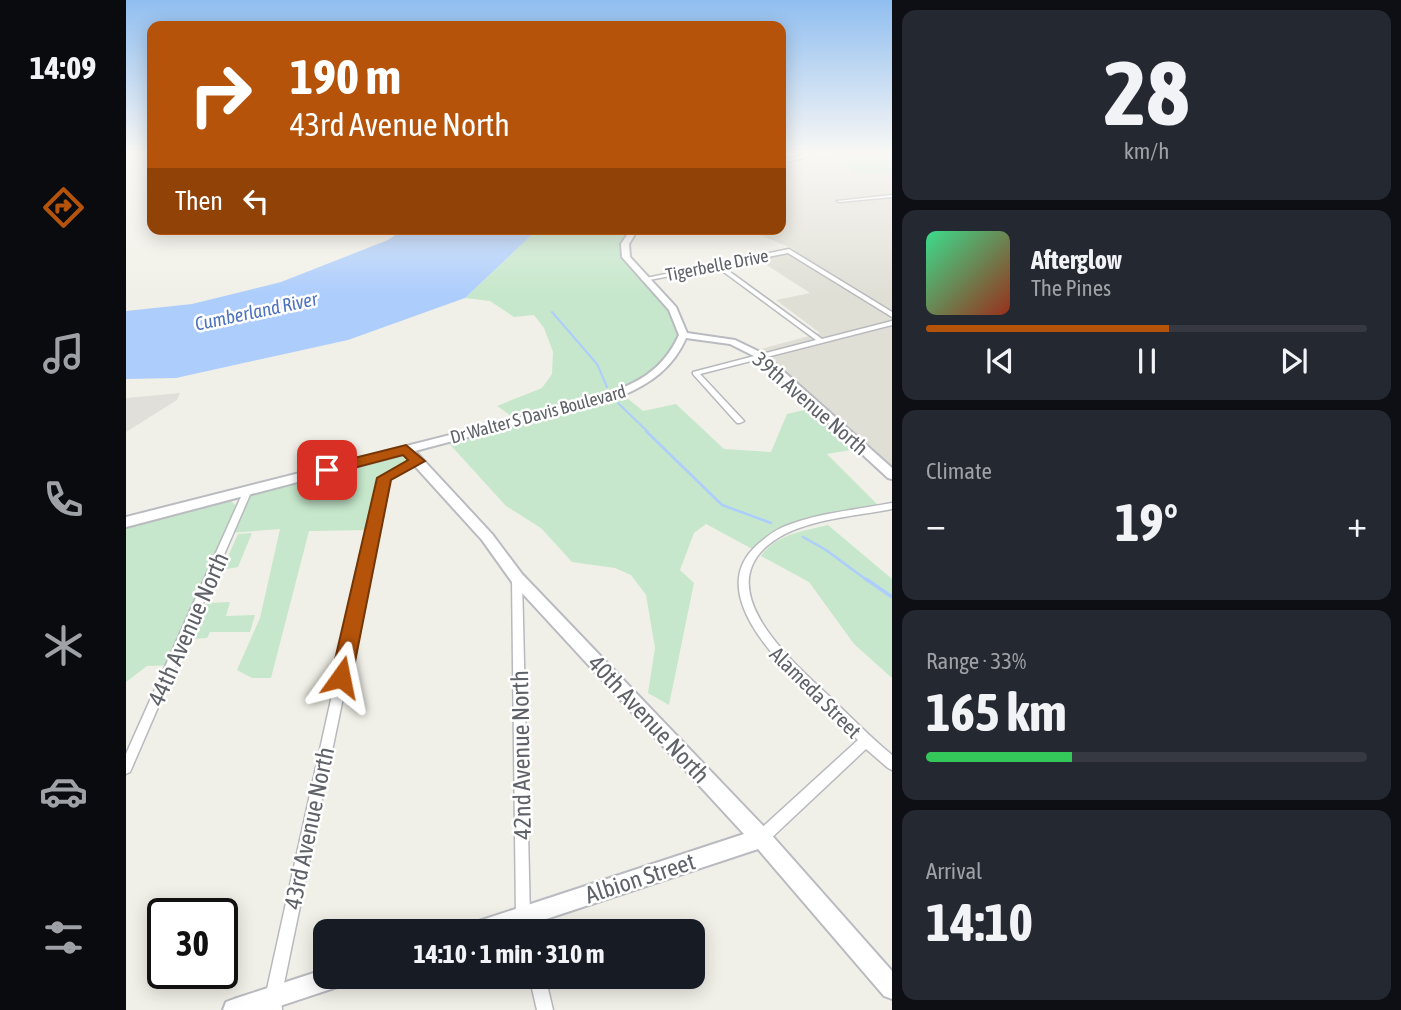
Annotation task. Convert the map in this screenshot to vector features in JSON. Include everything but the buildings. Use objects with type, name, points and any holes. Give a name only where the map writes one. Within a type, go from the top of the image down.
[{"type":"main road","points":[[631,235],[625,244],[626,257],[673,309],[683,335]]},
{"type":"main road","name":"Dr Walter S Davis Boulevard","points":[[126,522],[604,399],[642,385],[667,365],[683,335]]},
{"type":"main road","name":"39th Avenue North","points":[[761,356],[892,475]]},
{"type":"main road","name":"40th Avenue North","points":[[406,449],[486,537],[517,578],[761,838],[892,988]]},
{"type":"main road","name":"Albion Street","points":[[539,919],[761,838]]},
{"type":"main road","points":[[234,1010],[274,1004],[313,987]]},
{"type":"street","name":"Tigerbelle Drive","points":[[644,279],[789,251],[892,315]]},
{"type":"street","points":[[719,265],[821,341]]},
{"type":"street","points":[[740,421],[695,373],[892,323]]},
{"type":"street","name":"39th Avenue North","points":[[683,335],[737,343],[761,356]]},
{"type":"street","name":"43rd Avenue North","points":[[274,1004],[384,478],[418,461]]},
{"type":"street","name":"44th Avenue North","points":[[126,768],[248,490]]},
{"type":"street","name":"Alameda Street","points":[[892,506],[795,527],[774,536],[753,555],[745,579],[750,611],[772,650],[892,764]]},
{"type":"street","name":"42nd Avenue North","points":[[517,578],[525,919]]},
{"type":"street","points":[[761,838],[866,741]]},
{"type":"street","points":[[540,989],[545,1010]]},
{"type":"shaded area","points":[[786,201],[892,201],[892,469],[757,350],[820,333],[776,300],[810,293],[756,258],[796,250],[760,235],[786,235]]},
{"type":"shaded area","points":[[180,393],[177,400],[126,432],[126,398]]},
{"type":"green space","points":[[532,235],[629,235],[626,257],[664,298],[683,335],[667,365],[621,393],[643,411],[676,404],[724,449],[771,452],[787,414],[817,407],[863,448],[827,454],[881,508],[795,527],[756,551],[706,524],[694,533],[680,570],[694,583],[669,705],[648,693],[655,648],[646,595],[631,575],[615,568],[572,562],[541,528],[506,506],[445,439],[517,420],[497,406],[542,388],[552,374],[553,352],[544,328],[534,315],[514,317],[490,301],[465,298]]},
{"type":"green space","points":[[406,449],[418,461],[384,478],[373,530],[309,531],[271,678],[252,678],[237,670],[260,618],[280,529],[230,533],[174,665],[147,666],[126,682],[126,522],[220,499],[231,501],[240,509],[248,490]]},
{"type":"green space","points":[[828,525],[892,579],[892,678],[854,644],[809,582],[761,556],[782,538]]},
{"type":"green space","points":[[252,533],[238,567],[222,570],[238,534]]},
{"type":"green space","points":[[230,602],[226,616],[255,615],[250,632],[210,632],[207,638],[192,639],[207,603]]},
{"type":"water","name":"Cumberland River","points":[[395,235],[532,235],[465,298],[348,340],[176,378],[126,379],[126,311],[192,304],[281,282]]},
{"type":"waterway","points":[[552,312],[597,364],[607,387]]},
{"type":"waterway","points":[[618,403],[648,432]]},
{"type":"waterway","points":[[646,431],[722,505],[771,523]]},
{"type":"waterway","points":[[803,537],[826,550],[868,581]]},
{"type":"waterway","points":[[866,579],[892,597]]},
{"type":"route","points":[[327,470],[406,449],[418,461],[384,478],[341,677]]}]
